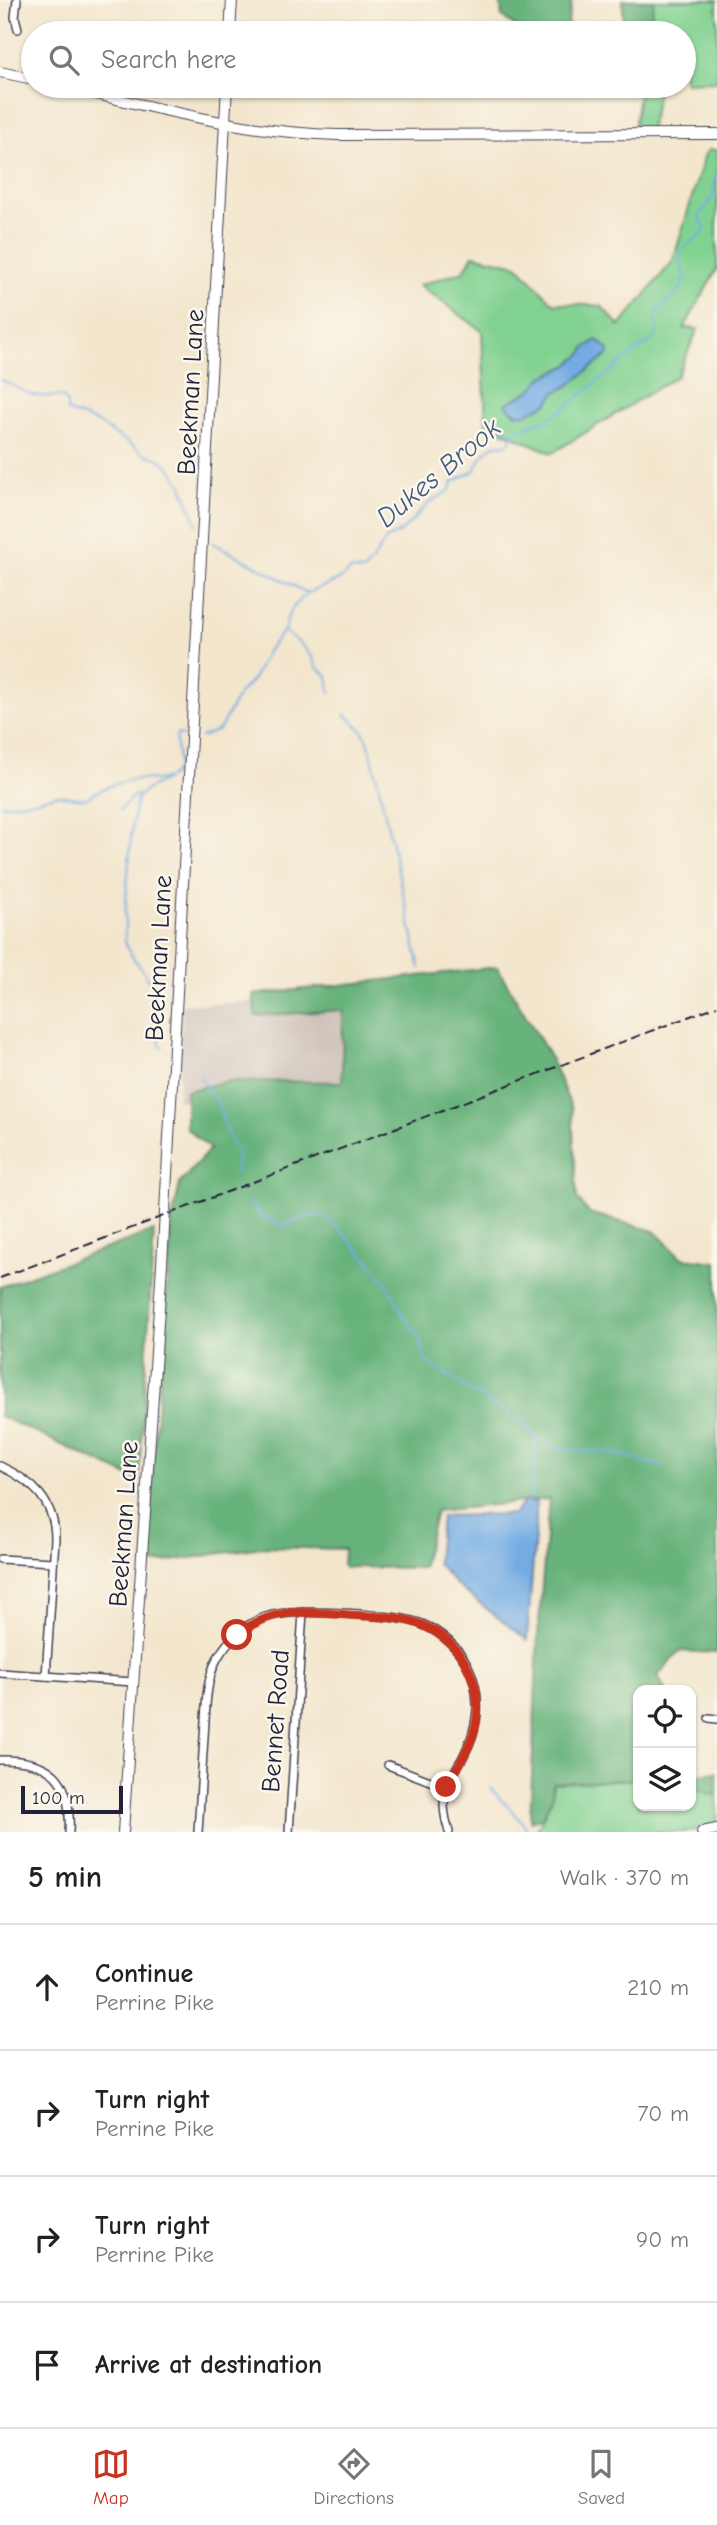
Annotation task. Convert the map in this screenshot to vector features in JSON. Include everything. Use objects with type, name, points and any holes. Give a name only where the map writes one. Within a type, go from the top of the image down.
[{"type":"street","points":[[17,0],[15,18],[18,29]]},
{"type":"street","points":[[231,21],[232,0]]},
{"type":"street","points":[[0,72],[21,76]]},
{"type":"street","points":[[113,98],[225,124],[289,133],[717,134]]},
{"type":"street","name":"Beekman Lane","points":[[123,1832],[162,1265],[226,98]]},
{"type":"street","points":[[0,1466],[24,1478],[40,1493],[48,1505],[55,1529],[46,1676]]},
{"type":"street","points":[[0,1559],[53,1562]]},
{"type":"street","points":[[198,1832],[207,1692],[218,1659],[237,1635],[258,1620],[279,1613],[303,1612],[411,1621],[433,1630],[462,1656],[476,1689],[477,1720],[474,1734],[446,1787],[444,1811],[449,1832]]},
{"type":"street","name":"Bennet Road","points":[[289,1832],[303,1612]]},
{"type":"street","points":[[0,1673],[133,1682]]},
{"type":"street","points":[[0,1760],[26,1760],[36,1763],[59,1782],[69,1802],[69,1832]]},
{"type":"street","points":[[388,1765],[446,1787]]},
{"type":"street","points":[[702,1832],[717,1829]]},
{"type":"shaded area","points":[[352,997],[353,1094],[178,1100],[182,1005]]},
{"type":"green space","points":[[500,0],[572,0],[568,21],[508,21],[502,17]]},
{"type":"green space","points":[[623,0],[654,0],[650,21],[623,21]]},
{"type":"green space","points":[[654,0],[717,0],[717,81],[696,82],[696,21],[651,21]]},
{"type":"green space","points":[[638,98],[657,98],[650,130],[634,129]]},
{"type":"green space","points":[[709,150],[717,150],[717,269],[684,328],[698,329],[677,376],[552,453],[486,424],[482,331],[419,285],[464,271],[473,255],[517,265],[553,303],[601,306],[620,326],[673,261],[705,154]]},
{"type":"green space","points":[[497,967],[549,1055],[572,1109],[577,1198],[589,1213],[654,1231],[682,1258],[717,1262],[717,1653],[679,1651],[658,1676],[662,1685],[633,1685],[633,1779],[553,1783],[552,1798],[542,1818],[530,1821],[538,1635],[549,1499],[436,1511],[422,1568],[343,1567],[344,1549],[261,1547],[145,1565],[172,1221],[180,1183],[210,1149],[186,1128],[186,1091],[228,1081],[342,1082],[343,1010],[256,1016],[253,995]]},
{"type":"green space","points":[[154,1231],[139,1481],[0,1416],[0,1287]]},
{"type":"green space","points":[[696,1772],[700,1774],[717,1772],[717,1796],[696,1789]]},
{"type":"green space","points":[[633,1779],[633,1811],[696,1811],[696,1787],[717,1793],[717,1825],[686,1832],[538,1832],[552,1798],[553,1783]]},
{"type":"water","points":[[597,340],[609,350],[609,354],[567,387],[556,392],[548,403],[524,415],[515,413],[505,404],[530,391],[543,377],[567,366]]},
{"type":"water","points":[[524,1502],[536,1502],[527,1640],[456,1585],[437,1563],[441,1516],[514,1514]]},
{"type":"waterway","name":"Dukes Brook","points":[[201,737],[219,730],[239,694],[253,679],[268,650],[286,628],[287,618],[294,606],[307,593],[339,580],[351,570],[363,571],[387,538],[401,532],[430,502],[449,491],[453,482],[474,471],[483,455],[494,445],[507,444],[518,429],[546,420],[560,412],[651,341],[658,327],[654,318],[680,289],[686,277],[680,259],[681,253],[706,229],[699,217],[711,200],[717,174]]},
{"type":"waterway","points":[[0,380],[33,395],[63,397],[67,403],[67,411],[98,423],[145,454],[168,465],[181,483],[197,525]]},
{"type":"waterway","points":[[497,421],[505,430],[515,433]]},
{"type":"waterway","points":[[213,543],[307,593]]},
{"type":"waterway","points":[[284,631],[302,645],[313,658],[316,667],[328,676],[330,692]]},
{"type":"waterway","points":[[345,714],[362,730],[369,743],[420,968]]},
{"type":"waterway","name":"Dukes Brook","points":[[0,805],[57,795],[85,799],[121,782],[166,779],[171,776],[178,763],[177,734],[183,736]]},
{"type":"waterway","points":[[162,1048],[158,1035],[158,996],[153,984],[126,946],[125,919],[133,822],[138,797],[165,780]]},
{"type":"waterway","points":[[120,810],[137,795]]},
{"type":"waterway","points":[[200,1077],[217,1102],[231,1142],[238,1151],[235,1173]]},
{"type":"waterway","points":[[249,1201],[262,1217],[284,1226],[313,1215],[325,1217],[340,1229],[389,1287],[403,1315],[420,1338],[425,1360],[522,1422],[537,1437],[555,1447],[571,1451],[609,1452],[661,1466]]},
{"type":"waterway","points":[[531,1497],[537,1438]]},
{"type":"waterway","points":[[490,1788],[529,1832]]},
{"type":"railway","points":[[0,1278],[717,1006]]},
{"type":"route","points":[[237,1635],[268,1616],[303,1612],[398,1618],[433,1630],[462,1656],[472,1677],[477,1701],[474,1734],[446,1787]]}]
